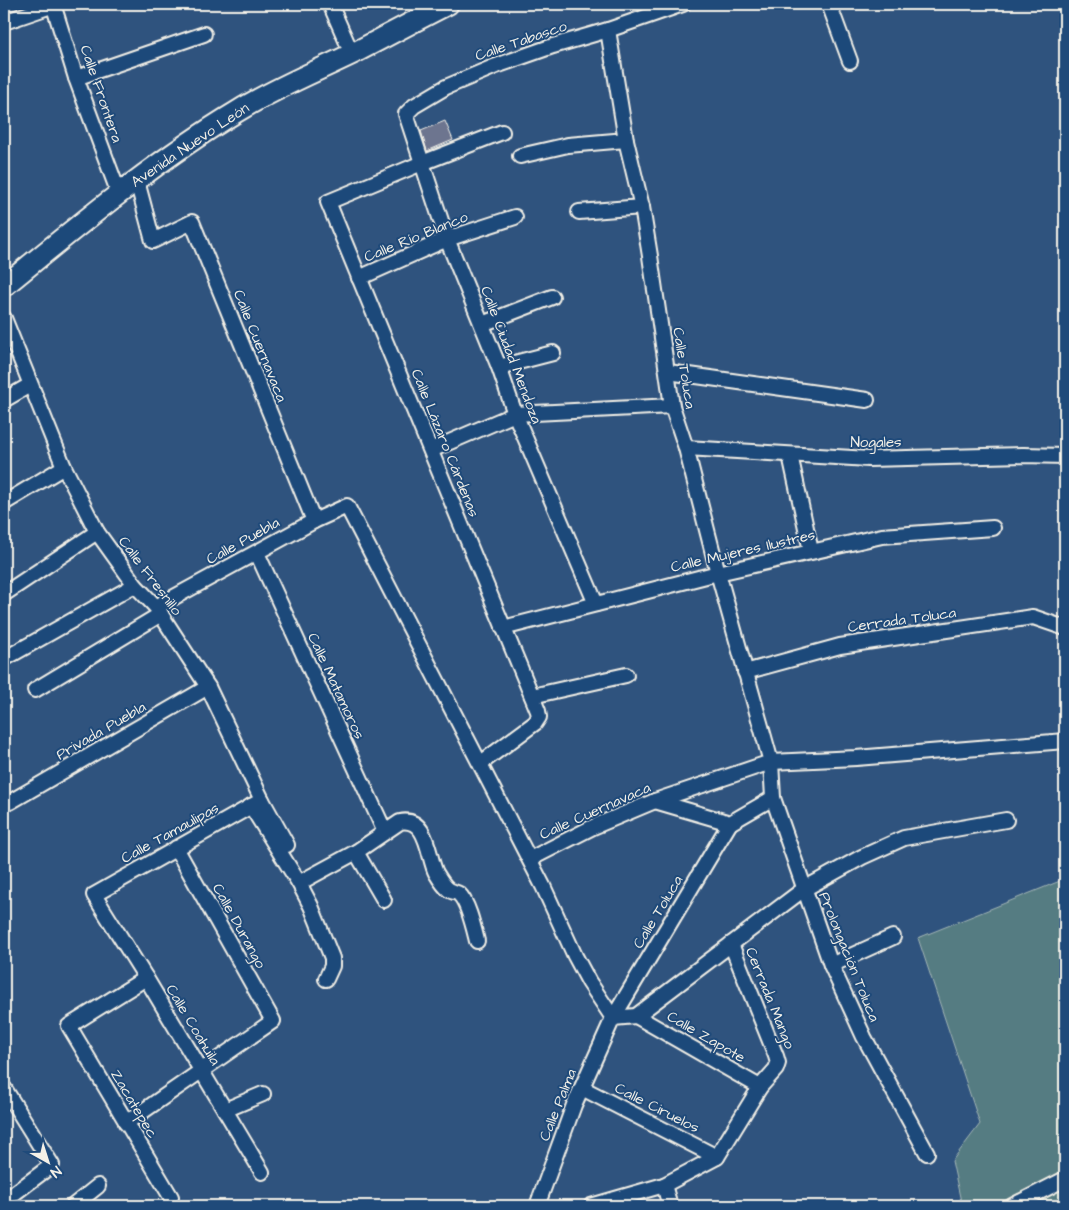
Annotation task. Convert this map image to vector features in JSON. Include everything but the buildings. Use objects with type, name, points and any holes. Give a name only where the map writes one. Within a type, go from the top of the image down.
[{"type":"main road","name":"Avenida Nuevo León","points":[[4,286],[119,194],[238,110],[448,4]]},
{"type":"street","points":[[4,22],[55,4]]},
{"type":"street","name":"Calle Frontera","points":[[55,4],[76,78],[119,194]]},
{"type":"street","points":[[330,4],[352,54]]},
{"type":"street","name":"Calle Tabasco","points":[[406,114],[414,106],[446,87],[496,66],[683,4]]},
{"type":"street","points":[[829,4],[850,61]]},
{"type":"street","name":"Calle Toluca","points":[[608,30],[626,140],[642,207],[672,406],[686,448],[718,573],[771,762]]},
{"type":"street","points":[[76,78],[204,34]]},
{"type":"street","name":"Calle Ciudad Mendoza","points":[[406,114],[447,239],[499,367],[515,414],[596,604]]},
{"type":"street","points":[[422,163],[502,132]]},
{"type":"street","points":[[520,156],[568,145],[626,140]]},
{"type":"street","name":"Calle Lázaro Cárdenas","points":[[422,163],[328,202],[532,696],[538,717],[535,723],[480,764]]},
{"type":"street","name":"Calle Cuernavaca","points":[[137,181],[153,241],[192,222],[314,521]]},
{"type":"street","points":[[579,212],[642,207]]},
{"type":"street","name":"Calle Río Blanco","points":[[359,278],[447,239],[515,217]]},
{"type":"street","points":[[482,324],[552,297]]},
{"type":"street","name":"Calle Fresnillo","points":[[4,318],[64,467],[96,532],[135,585],[158,611],[208,688],[257,803],[287,845]]},
{"type":"street","points":[[499,367],[553,353]]},
{"type":"street","points":[[668,372],[867,400]]},
{"type":"street","points":[[4,400],[30,385]]},
{"type":"street","points":[[431,450],[515,414],[672,406]]},
{"type":"street","name":"Nogales","points":[[686,448],[869,459],[1023,454],[1065,456]]},
{"type":"street","points":[[790,455],[812,551]]},
{"type":"street","points":[[4,504],[64,467]]},
{"type":"street","name":"Calle Cuernavaca","points":[[347,506],[530,859],[593,827],[655,801],[771,762],[856,758],[1065,742]]},
{"type":"street","name":"Calle Puebla","points":[[35,690],[158,611],[256,553],[314,521],[347,506]]},
{"type":"street","name":"Calle Mujeres Ilustres","points":[[503,628],[718,573],[882,536],[993,528]]},
{"type":"street","points":[[4,594],[96,532]]},
{"type":"street","name":"Calle Matamoros","points":[[256,553],[385,832]]},
{"type":"street","points":[[4,660],[135,585]]},
{"type":"street","name":"Cerrada Toluca","points":[[745,672],[840,646],[1033,617],[1065,628]]},
{"type":"street","points":[[532,696],[626,675]]},
{"type":"street","name":"Privada Puebla","points":[[10,802],[208,688]]},
{"type":"street","name":"Prolongación Toluca","points":[[771,762],[773,798],[831,964],[864,1037],[927,1153]]},
{"type":"street","points":[[655,801],[730,823],[773,798]]},
{"type":"street","points":[[257,803],[311,906],[332,958],[332,966],[326,979]]},
{"type":"street","name":"Calle Tamaulipas","points":[[94,895],[257,803]]},
{"type":"street","points":[[530,859],[575,956],[613,1018],[636,1016],[804,889],[862,857],[904,838],[1006,820]]},
{"type":"street","points":[[299,883],[356,852],[400,822],[406,821],[414,824],[420,830],[430,848],[436,873],[448,889],[459,894],[472,918],[477,940]]},
{"type":"street","name":"Calle Toluca","points":[[613,1018],[730,823]]},
{"type":"street","name":"Calle Durango","points":[[176,848],[273,1020],[202,1071]]},
{"type":"street","points":[[356,852],[384,900]]},
{"type":"street","name":"Calle Coahuila","points":[[94,895],[262,1172]]},
{"type":"street","points":[[831,964],[893,937]]},
{"type":"street","name":"Cerrada Mango","points":[[731,944],[778,1062],[776,1069],[760,1087]]},
{"type":"street","name":"Zacatepec","points":[[146,978],[68,1026],[171,1198]]},
{"type":"street","name":"Calle Zapote","points":[[636,1016],[760,1087]]},
{"type":"street","name":"Calle Palma","points":[[537,1206],[571,1113],[613,1018]]},
{"type":"street","points":[[126,1123],[202,1071]]},
{"type":"street","points":[[591,1206],[664,1185],[717,1157],[760,1087]]},
{"type":"street","points":[[4,1088],[52,1165],[4,1201]]},
{"type":"street","name":"Calle Ciruelos","points":[[582,1088],[717,1157]]},
{"type":"street","points":[[225,1110],[262,1094]]},
{"type":"street","points":[[1012,1206],[1065,1179]]},
{"type":"street","points":[[664,1185],[670,1206]]},
{"type":"street","points":[[73,1206],[98,1186]]},
{"type":"green space","points":[[1065,879],[1065,1206],[962,1206],[952,1161],[980,1124],[918,938]]}]
